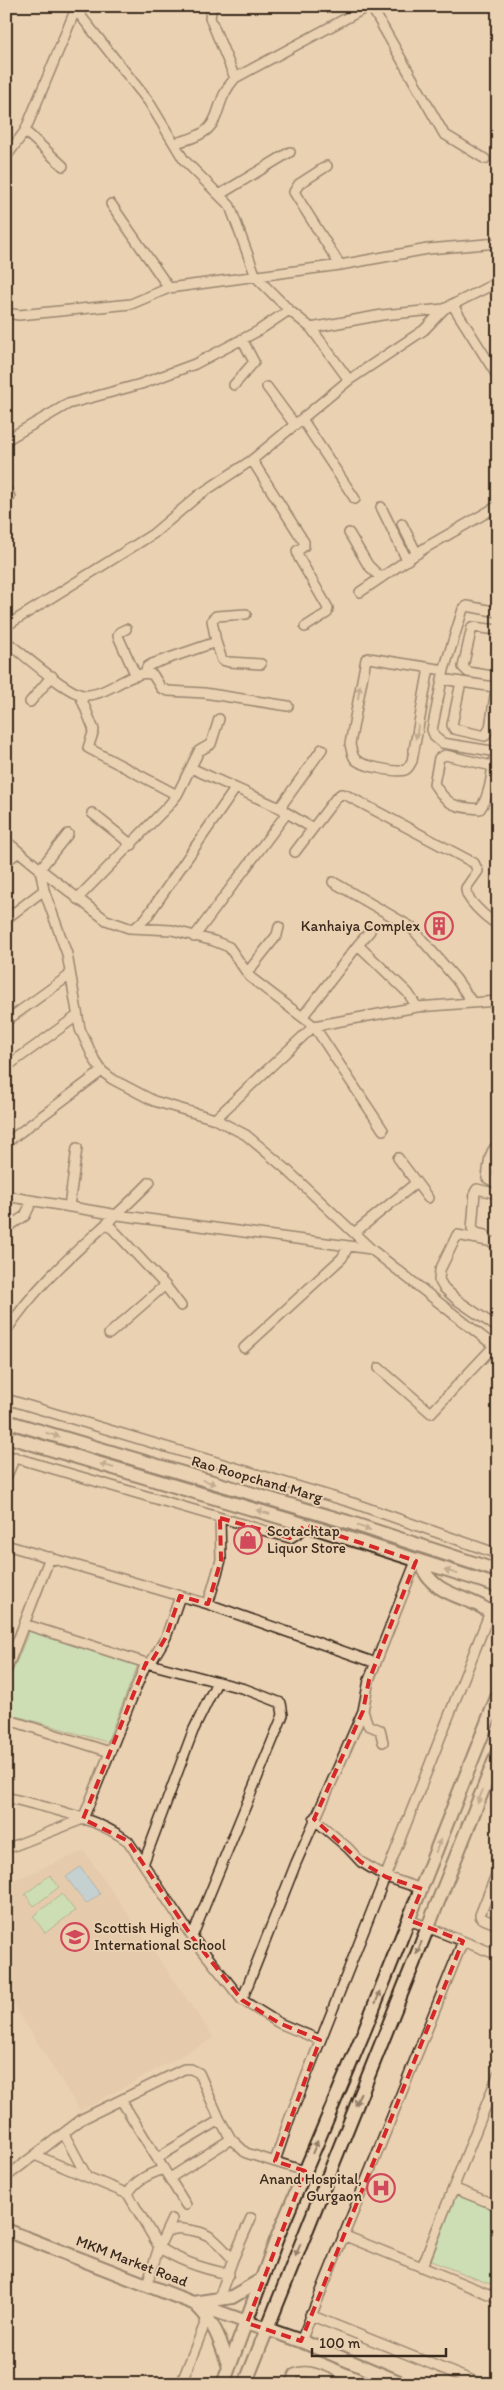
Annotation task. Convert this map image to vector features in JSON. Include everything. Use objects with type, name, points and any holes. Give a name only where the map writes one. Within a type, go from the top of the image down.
[{"type":"main road","name":"Rao Roopchand Marg","points":[[6,1421],[348,1522],[498,1571]]},
{"type":"main road","name":"Rao Roopchand Marg","points":[[6,1436],[306,1525],[498,1586]]},
{"type":"main road","points":[[419,1562],[425,1576],[435,1585],[490,1612],[498,1624]]},
{"type":"main road","points":[[223,2384],[247,2323],[261,2280],[422,1889],[498,1694]]},
{"type":"main road","points":[[245,2384],[498,1752]]},
{"type":"main road","name":"MKM Market Road","points":[[6,2230],[193,2303],[301,2342],[404,2384]]},
{"type":"main road","points":[[193,2303],[232,2296],[261,2280]]},
{"type":"main road","points":[[193,2303],[208,2316],[217,2330],[229,2367]]},
{"type":"street","points":[[212,6],[210,18],[235,78]]},
{"type":"street","points":[[174,143],[196,139],[208,131],[217,116],[226,88],[235,78],[370,6],[444,134],[485,159]]},
{"type":"street","points":[[6,158],[25,131],[77,8],[149,102],[184,160],[230,206],[236,218],[256,277],[289,310],[311,328],[349,380]]},
{"type":"street","points":[[25,131],[63,166]]},
{"type":"street","points":[[219,195],[290,152]]},
{"type":"street","points":[[327,166],[299,184],[294,192],[340,265]]},
{"type":"street","points":[[111,204],[168,288]]},
{"type":"street","points":[[6,313],[19,314],[131,304],[168,288],[340,265],[428,249],[498,243]]},
{"type":"street","points":[[6,626],[153,534],[199,495],[252,460],[349,380],[424,330],[448,307],[498,282]]},
{"type":"street","points":[[311,328],[382,315],[448,307]]},
{"type":"street","points":[[448,307],[498,377]]},
{"type":"street","points":[[6,440],[68,404],[141,384],[195,364],[258,331],[289,310]]},
{"type":"street","points":[[234,384],[254,362],[242,339]]},
{"type":"street","points":[[267,387],[298,422],[355,498]]},
{"type":"street","points":[[252,460],[304,542],[304,546],[297,552],[299,558],[328,608],[324,616],[306,627]]},
{"type":"street","points":[[381,506],[407,560]]},
{"type":"street","points":[[360,592],[407,560],[498,506]]},
{"type":"street","points":[[402,524],[417,554]]},
{"type":"street","points":[[349,533],[368,565],[381,578]]},
{"type":"street","points":[[492,766],[445,755],[439,758],[434,784],[446,802],[464,808],[480,809],[485,803],[496,752],[442,743],[434,737],[432,730],[442,678],[463,609],[467,606],[498,612]]},
{"type":"street","points":[[246,614],[216,616],[212,618],[219,656],[222,660],[229,662],[261,664]]},
{"type":"street","points":[[498,630],[472,627],[463,667],[468,672],[498,678]]},
{"type":"street","points":[[126,630],[120,632],[118,636],[140,675]]},
{"type":"street","points":[[6,641],[80,695],[94,730],[88,748],[177,795]]},
{"type":"street","points":[[140,675],[152,664],[216,642]]},
{"type":"street","points":[[429,668],[412,760],[408,768],[403,771],[394,771],[359,762],[354,758],[350,744],[366,659],[429,668],[442,678],[494,687],[496,689],[490,728],[485,736],[454,729],[452,725],[461,682]]},
{"type":"street","points":[[80,695],[101,692],[140,675],[153,675],[161,688],[168,691],[204,693],[288,706]]},
{"type":"street","points":[[30,702],[52,676]]},
{"type":"street","points":[[426,684],[442,678]]},
{"type":"street","points":[[77,899],[132,845],[177,795],[199,751],[211,744],[218,719]]},
{"type":"street","points":[[194,937],[284,811],[283,802],[322,749]]},
{"type":"street","points":[[191,768],[284,811],[312,828]]},
{"type":"street","points":[[135,928],[146,918],[235,789]]},
{"type":"street","points":[[295,852],[336,798],[341,794],[350,797],[474,863],[478,871],[466,888],[466,895],[487,918],[498,925]]},
{"type":"street","points":[[92,813],[132,845]]},
{"type":"street","points":[[68,834],[40,869],[44,890],[63,941],[77,1016],[85,1042],[102,1071],[112,1079],[154,1101],[215,1119],[246,1135],[285,1168],[371,1249],[496,1347],[431,1413],[379,1368]]},
{"type":"street","points":[[6,841],[106,920],[129,928],[172,930],[229,947],[257,984],[303,1016],[314,1026],[383,1130]]},
{"type":"street","points":[[6,861],[19,852]]},
{"type":"street","points":[[333,882],[411,928],[456,979],[472,1002]]},
{"type":"street","points":[[6,919],[44,890]]},
{"type":"street","points":[[247,973],[277,935],[279,927]]},
{"type":"street","points":[[303,1016],[370,932]]},
{"type":"street","points":[[358,945],[408,993],[417,1006]]},
{"type":"street","points":[[6,1021],[70,975]]},
{"type":"street","points":[[215,1119],[314,1026],[417,1006],[498,1000]]},
{"type":"street","points":[[6,1067],[77,1016]]},
{"type":"street","points":[[6,1143],[102,1071]]},
{"type":"street","points":[[498,1145],[493,1148],[491,1154],[487,1178],[498,1184]]},
{"type":"street","points":[[69,1207],[77,1148]]},
{"type":"street","points":[[398,1158],[428,1198]]},
{"type":"street","points":[[6,1331],[51,1273],[79,1246],[118,1215],[150,1182]]},
{"type":"street","points":[[354,1233],[416,1183]]},
{"type":"street","points":[[498,1194],[477,1189],[472,1229],[477,1233],[498,1238]]},
{"type":"street","points":[[6,1196],[118,1215],[371,1249]]},
{"type":"street","points":[[6,1228],[25,1216],[32,1201]]},
{"type":"street","points":[[108,1224],[165,1285],[181,1306]]},
{"type":"street","points":[[498,1243],[457,1235],[440,1270],[439,1280],[444,1288],[457,1300],[498,1328]]},
{"type":"street","points":[[244,1348],[342,1258],[348,1246]]},
{"type":"street","points":[[108,1334],[165,1285]]},
{"type":"street","points":[[6,1399],[354,1503],[498,1554]]},
{"type":"street","points":[[6,1478],[11,1456],[290,1538],[300,1532],[306,1525]]},
{"type":"street","points":[[208,1604],[221,1560],[220,1518]]},
{"type":"street","points":[[6,1545],[208,1604],[376,1663]]},
{"type":"street","points":[[6,1672],[50,1557]]},
{"type":"street","points":[[242,2000],[314,1819],[363,1711],[369,1680],[419,1562]]},
{"type":"street","points":[[6,1849],[83,1819],[148,1663],[166,1637],[180,1596]]},
{"type":"street","points":[[275,2161],[320,2040],[490,1612]]},
{"type":"street","points":[[24,1624],[148,1663],[245,1689],[281,1703],[283,1715],[192,1937]]},
{"type":"street","points":[[144,1862],[193,1731],[217,1682]]},
{"type":"street","points":[[363,1711],[368,1725],[380,1730],[383,1742]]},
{"type":"street","points":[[6,1719],[110,1752]]},
{"type":"street","points":[[6,1797],[83,1819],[128,1841],[144,1862],[192,1937],[242,2000],[279,2023],[320,2040]]},
{"type":"street","points":[[314,1819],[348,1848],[361,1862],[386,1877],[422,1889]]},
{"type":"street","points":[[498,1870],[480,1915],[481,1918],[498,1925]]},
{"type":"street","points":[[409,1920],[498,1955]]},
{"type":"street","points":[[301,2342],[310,2315],[463,1941]]},
{"type":"street","points":[[6,2177],[37,2156],[82,2119],[184,2069],[191,2069],[199,2073],[220,2120],[231,2139],[246,2153],[305,2171]]},
{"type":"street","points":[[422,2267],[498,2075]]},
{"type":"street","points":[[120,2100],[186,2205]]},
{"type":"street","points":[[157,2158],[220,2120]]},
{"type":"street","points":[[64,2134],[86,2175]]},
{"type":"street","points":[[170,2178],[231,2139]]},
{"type":"street","points":[[37,2156],[128,2194],[159,2247],[182,2260],[202,2268],[229,2274]]},
{"type":"street","points":[[128,2194],[132,2187],[148,2174],[164,2169]]},
{"type":"street","points":[[453,2188],[498,2206]]},
{"type":"street","points":[[219,2298],[251,2218]]},
{"type":"street","points":[[146,2284],[159,2247],[172,2219]]},
{"type":"street","points":[[166,2232],[173,2229],[206,2232],[216,2240],[233,2260]]},
{"type":"street","points":[[343,2235],[498,2298]]},
{"type":"street","points":[[310,2315],[481,2384]]},
{"type":"street","points":[[182,2384],[208,2316]]},
{"type":"street","points":[[290,2384],[294,2374],[301,2371],[315,2373],[341,2384]]},
{"type":"highlighted area","points":[[220,1518],[290,1538],[306,1525],[416,1561],[369,1680],[363,1711],[314,1819],[361,1862],[386,1877],[422,1889],[409,1920],[463,1941],[301,2341],[247,2323],[305,2171],[275,2161],[320,2040],[279,2023],[242,2000],[192,1937],[128,1841],[83,1819],[146,1663],[150,1664],[166,1637],[180,1596],[208,1604],[221,1560]]},
{"type":"shaded area","name":"Scottish High International School","points":[[84,1851],[214,2038],[80,2111],[6,1992],[6,1883]]},
{"type":"green space","points":[[29,1631],[138,1665],[107,1742],[6,1713],[6,1688]]},
{"type":"green space","points":[[50,1875],[59,1887],[34,1906],[25,1894]]},
{"type":"green space","points":[[62,1894],[75,1911],[45,1933],[33,1916]]},
{"type":"green space","points":[[456,2195],[498,2211],[498,2265],[490,2284],[431,2261]]},
{"type":"water","points":[[80,1867],[100,1894],[86,1904],[66,1877]]},
{"type":"place","name":"Kanhaiya Complex","points":[[439,926]]},
{"type":"place","name":"Scotachtap Liquor Store","points":[[248,1540]]},
{"type":"place","name":"Scottish High International School","points":[[75,1937]]},
{"type":"place","name":"Anand Hospital, Gurgaon","points":[[381,2188]]}]
